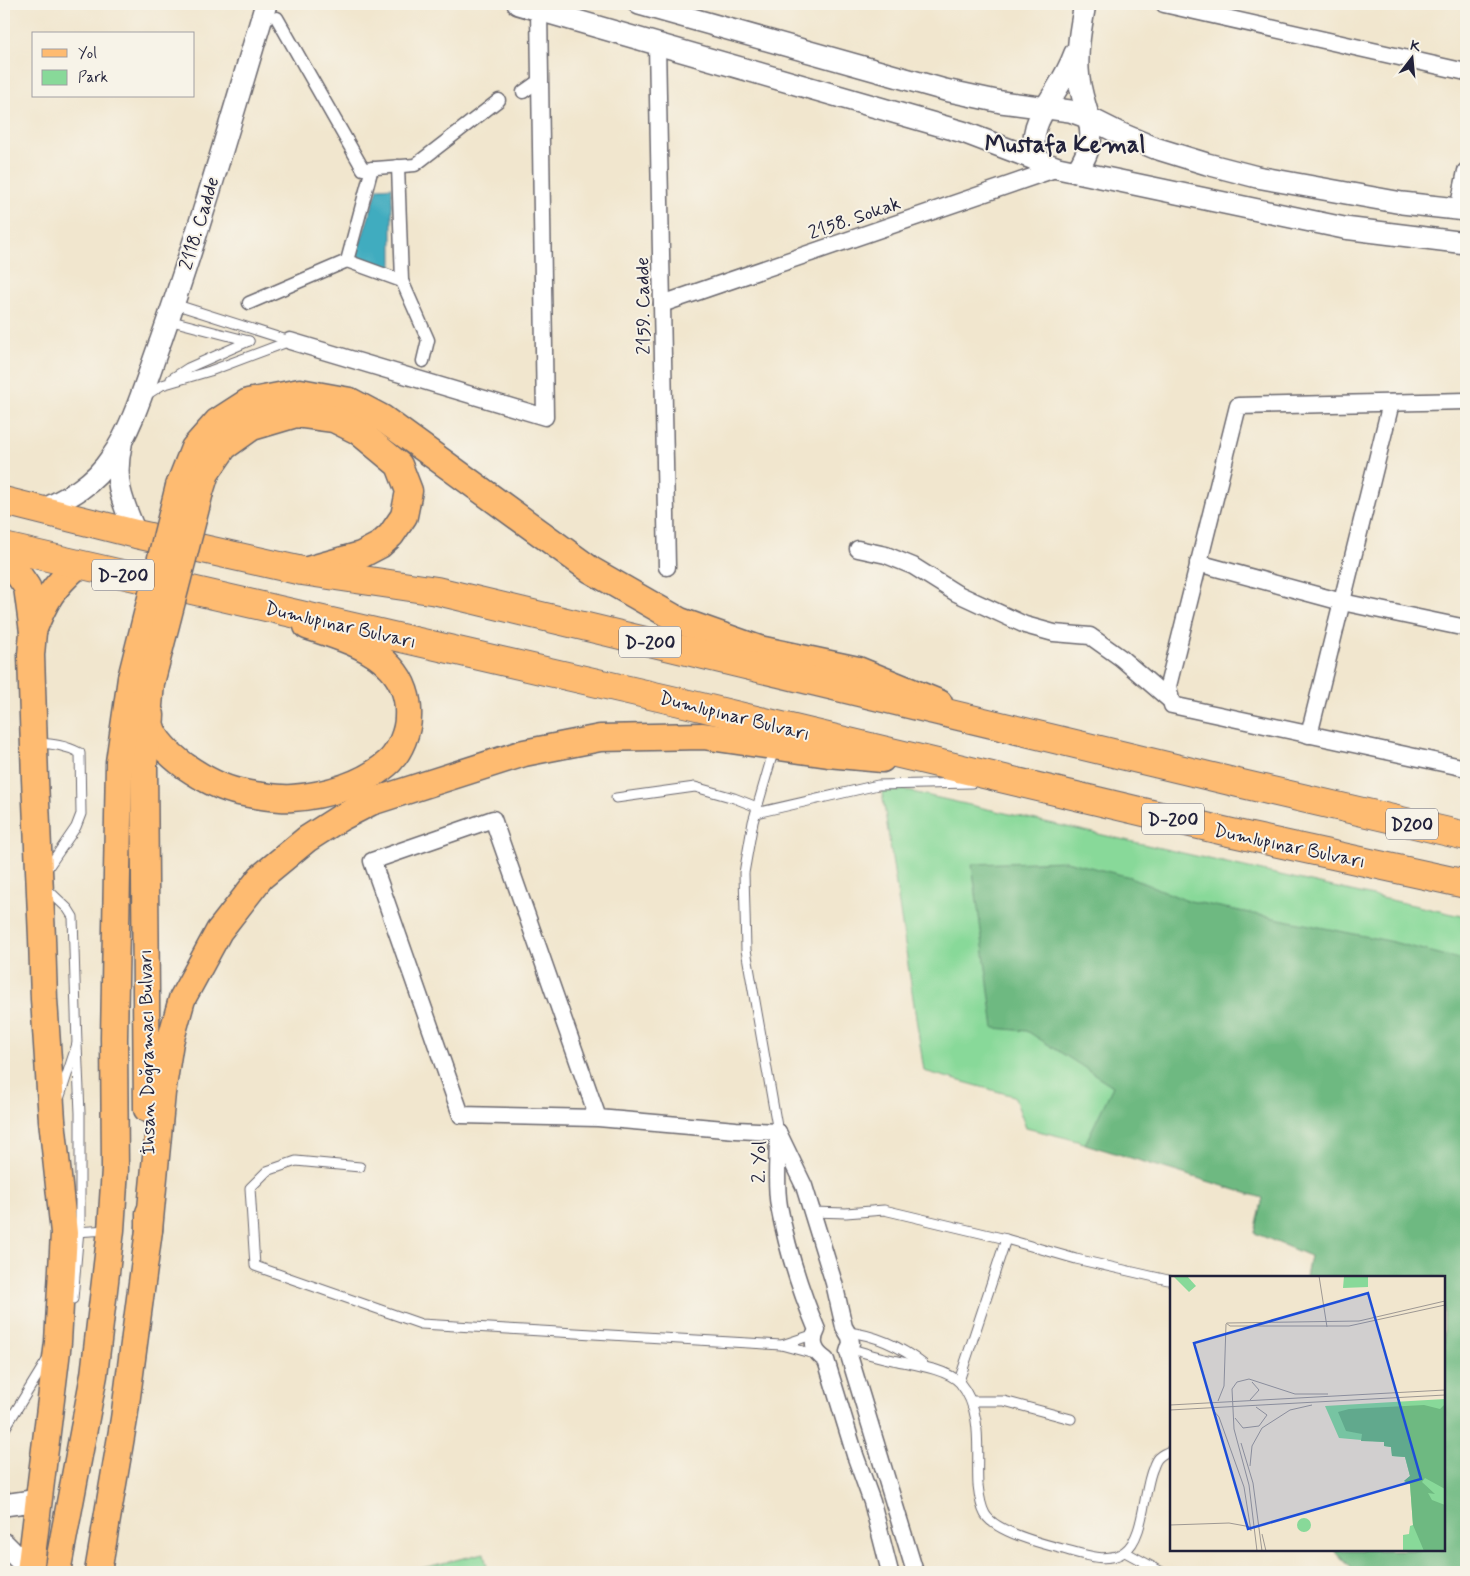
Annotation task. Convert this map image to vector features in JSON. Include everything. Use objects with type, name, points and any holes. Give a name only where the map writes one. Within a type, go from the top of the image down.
[{"type":"highway","name":"D-200","points":[[4,501],[136,534],[302,571],[437,591],[1357,811]]},
{"type":"highway","name":"Dumlupınar Bulvarı","points":[[4,547],[667,699],[1228,832],[1466,884]]},
{"type":"highway","name":"D200","points":[[1357,811],[1466,836]]},
{"type":"main road","points":[[57,1572],[94,1375],[111,1230],[115,1168],[114,1038],[119,762],[190,489],[194,448],[217,422],[248,402],[300,392],[350,401],[382,418],[591,570],[680,621],[759,649],[858,670],[996,725]]},
{"type":"main road","points":[[190,489],[206,473],[224,448],[252,427],[296,414],[334,419],[358,431],[399,465],[409,491],[404,516],[391,535],[380,545],[361,555],[302,571]]},
{"type":"main road","points":[[4,556],[27,587],[32,632],[31,655],[39,882],[52,1120],[72,1232],[30,1571]]},
{"type":"main road","points":[[32,632],[43,606],[59,582],[78,565]]},
{"type":"main road","points":[[141,680],[151,726],[161,744],[190,769],[211,782],[239,792],[291,798],[320,794],[348,786],[370,775],[390,761],[399,748],[404,735],[408,722],[409,705],[400,680],[391,667],[374,654],[354,643],[244,602]]},
{"type":"main road","name":"İhsan Doğramacı Bulvarı","points":[[98,1572],[124,1419],[150,1230],[146,1051],[144,764],[141,680]]},
{"type":"main road","points":[[150,1230],[162,1093],[170,1042],[182,999],[219,931],[262,876],[307,839],[340,818],[371,802],[524,753],[600,738],[703,736],[828,754],[935,763]]},
{"type":"main road","name":"İhsan Doğramacı Bulvarı","points":[[90,1572],[124,1419]]},
{"type":"street","points":[[518,4],[539,7],[657,44],[964,132],[1006,147],[1037,161],[1067,170],[1344,228],[1466,243]]},
{"type":"street","points":[[639,4],[662,7],[945,90],[1025,106],[1045,107],[1070,112],[1089,118],[1155,148],[1256,177],[1345,193],[1462,210],[1466,171]]},
{"type":"street","points":[[1037,161],[1033,148],[1038,121],[1069,69],[1078,46],[1085,4]]},
{"type":"street","points":[[1164,4],[1466,72]]},
{"type":"street","points":[[290,341],[545,417],[539,7]]},
{"type":"street","points":[[657,44],[662,7]]},
{"type":"street","points":[[272,11],[362,169],[415,165],[499,100]]},
{"type":"street","name":"2118. Cadde","points":[[122,440],[139,400],[171,312],[272,11]]},
{"type":"street","name":"2159. Cadde","points":[[657,44],[667,567]]},
{"type":"street","points":[[1067,170],[1084,161],[1090,145],[1091,128],[1080,87],[1078,46]]},
{"type":"street","points":[[523,92],[540,80]]},
{"type":"street","points":[[398,166],[402,281],[428,340],[423,361]]},
{"type":"street","points":[[347,261],[372,168]]},
{"type":"street","name":"2158. Sokak","points":[[662,304],[1067,170]]},
{"type":"street","points":[[249,304],[347,261],[402,281]]},
{"type":"street","points":[[1465,763],[1309,735],[1172,706],[1168,686],[1238,406],[1466,401]]},
{"type":"street","points":[[1309,735],[1391,403]]},
{"type":"street","points":[[43,510],[82,490],[112,458],[122,440]]},
{"type":"street","points":[[122,440],[118,460],[118,484],[124,506],[136,534]]},
{"type":"street","points":[[858,549],[886,555],[913,566],[956,593],[1025,625],[1054,633],[1090,636],[1121,658],[1171,701]]},
{"type":"street","points":[[1198,563],[1342,602],[1466,628]]},
{"type":"street","points":[[598,1118],[493,819],[372,861],[461,1115],[598,1118],[778,1132]]},
{"type":"street","name":"2. Yol","points":[[778,1132],[804,1186],[851,1343],[848,1350],[915,1572]]},
{"type":"street","name":"2. Yol","points":[[778,1132],[777,1188],[779,1206],[800,1291],[816,1332],[813,1341],[814,1348],[822,1357],[872,1502],[890,1572]]},
{"type":"street","points":[[816,1332],[827,1324],[833,1323],[846,1329]]},
{"type":"street","points":[[822,1357],[838,1359],[848,1350]]},
{"type":"street","points":[[4,1505],[39,1500]]},
{"type":"street","points":[[4,1544],[30,1571]]},
{"type":"lane","points":[[171,312],[290,341]]},
{"type":"lane","points":[[139,400],[188,368],[249,341],[171,312]]},
{"type":"lane","points":[[162,385],[210,371],[290,341]]},
{"type":"lane","points":[[34,743],[56,744],[69,747],[80,753],[81,814],[76,827],[39,882],[68,909],[73,917],[80,1113],[72,1232],[73,1304]]},
{"type":"lane","points":[[775,745],[757,810],[744,873],[746,950],[778,1132]]},
{"type":"lane","points":[[616,798],[695,787],[757,810],[878,785],[954,782],[1025,785]]},
{"type":"lane","points":[[52,1120],[77,1044]]},
{"type":"lane","points":[[360,1167],[296,1161],[267,1171],[250,1188],[255,1266],[420,1324],[781,1345],[822,1357]]},
{"type":"lane","points":[[812,1212],[846,1213],[884,1210],[1006,1239],[1076,1259],[1168,1280]]},
{"type":"lane","points":[[72,1232],[111,1230]]},
{"type":"lane","points":[[959,1381],[1006,1239]]},
{"type":"lane","points":[[846,1329],[900,1348],[925,1365],[959,1381],[972,1401],[978,1434],[979,1498],[985,1515],[999,1526],[1019,1537],[1109,1559],[1125,1552],[1139,1529],[1146,1490],[1157,1458],[1170,1451]]},
{"type":"lane","points":[[781,1345],[816,1332]]},
{"type":"lane","points":[[4,1430],[58,1342]]},
{"type":"lane","points":[[848,1350],[925,1365]]},
{"type":"lane","points":[[39,1500],[49,1477],[64,1371]]},
{"type":"lane","points":[[972,1401],[1004,1401],[1071,1419]]},
{"type":"lane","points":[[1125,1552],[1162,1572]]},
{"type":"green space","points":[[881,785],[1466,917],[1466,1572],[1355,1572],[1335,1551],[1445,1551],[1445,1276],[1306,1276],[1310,1256],[1255,1233],[1263,1198],[1067,1138],[1026,1128],[1014,1096],[924,1071]]},
{"type":"green space","points":[[1066,861],[1130,877],[1185,900],[1389,941],[1466,961],[1466,1572],[1355,1572],[1335,1551],[1445,1551],[1445,1276],[1306,1276],[1310,1256],[1255,1233],[1263,1198],[1085,1144],[1113,1086],[1027,1031],[994,1028],[972,864]]},
{"type":"green space","points":[[484,1553],[488,1572],[406,1572]]},
{"type":"water","points":[[392,187],[392,269],[356,256],[378,188]]},
{"type":"district","name":"Mustafa Kemal","points":[[1065,144]]}]
